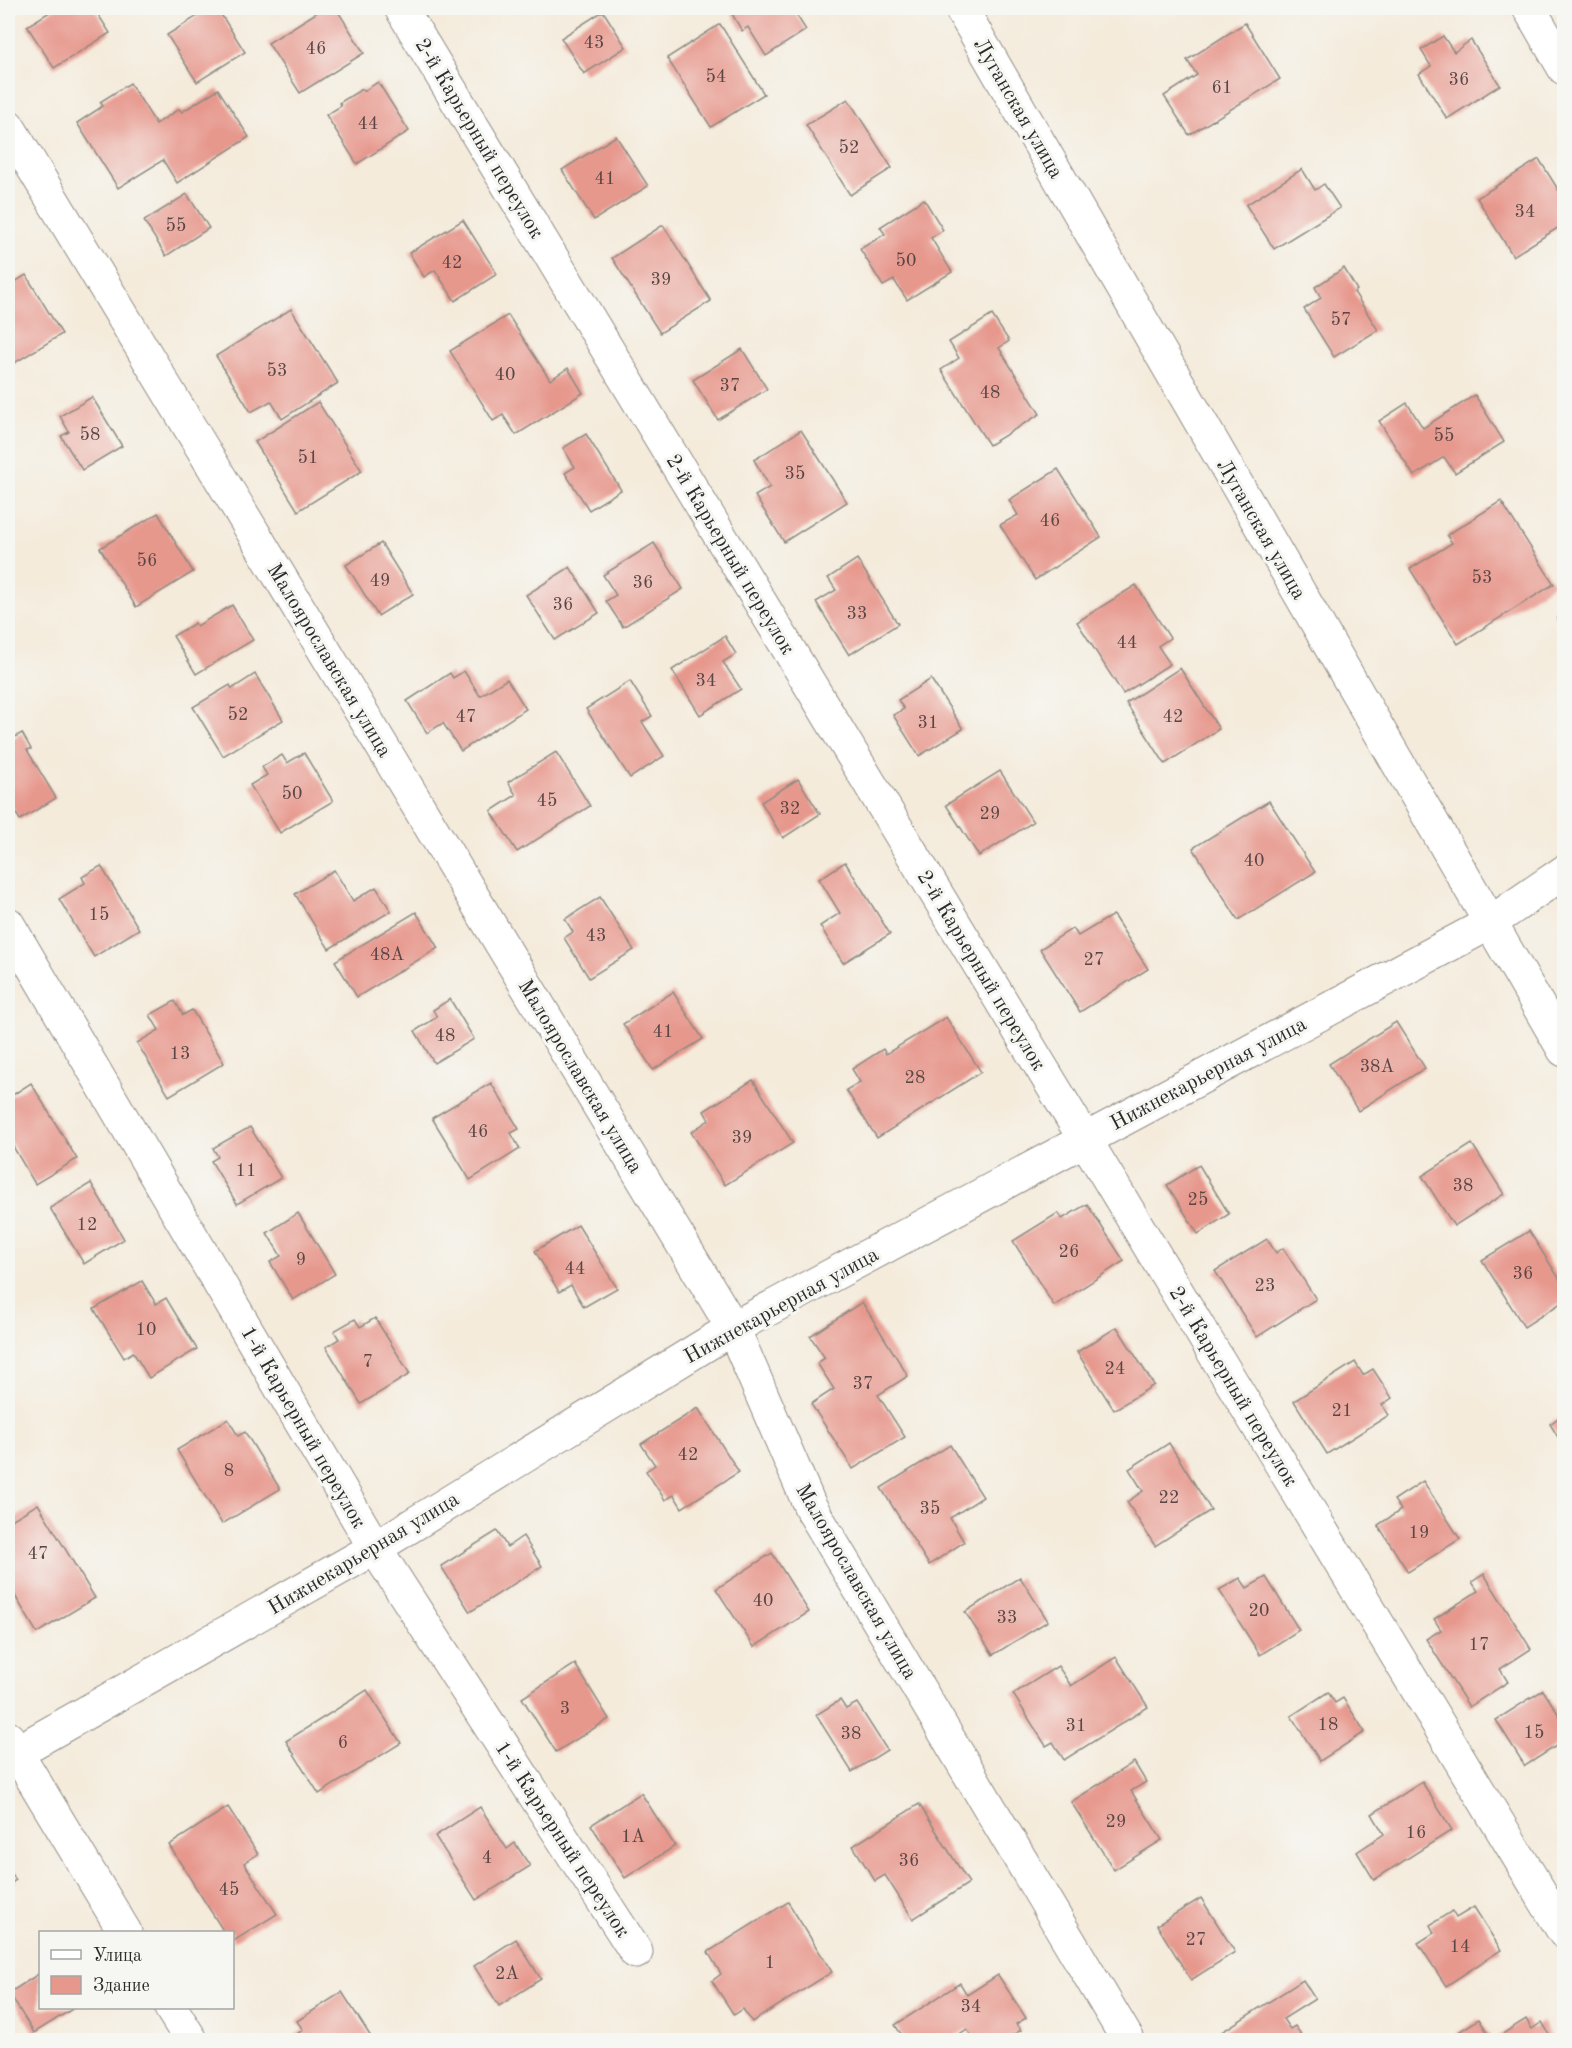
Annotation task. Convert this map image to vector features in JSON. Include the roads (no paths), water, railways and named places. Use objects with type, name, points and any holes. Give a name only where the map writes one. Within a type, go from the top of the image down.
[{"type":"street","name":"2-й Карьерный переулок","points":[[401,8],[1564,1932]]},
{"type":"street","name":"Луганская улица","points":[[961,8],[1564,1050]]},
{"type":"street","points":[[1529,8],[1564,68]]},
{"type":"street","name":"Малоярославская улица","points":[[8,126],[733,1328],[810,1506],[1128,2040]]},
{"type":"street","name":"Нижнекарьерная улица","points":[[10,1749],[375,1548],[733,1328],[1490,923],[1564,872]]},
{"type":"street","name":"1-й Карьерный переулок","points":[[8,924],[375,1548],[636,1952]]},
{"type":"street","points":[[10,1749],[124,1931]]},
{"type":"street","points":[[172,2009],[191,2040]]}]
